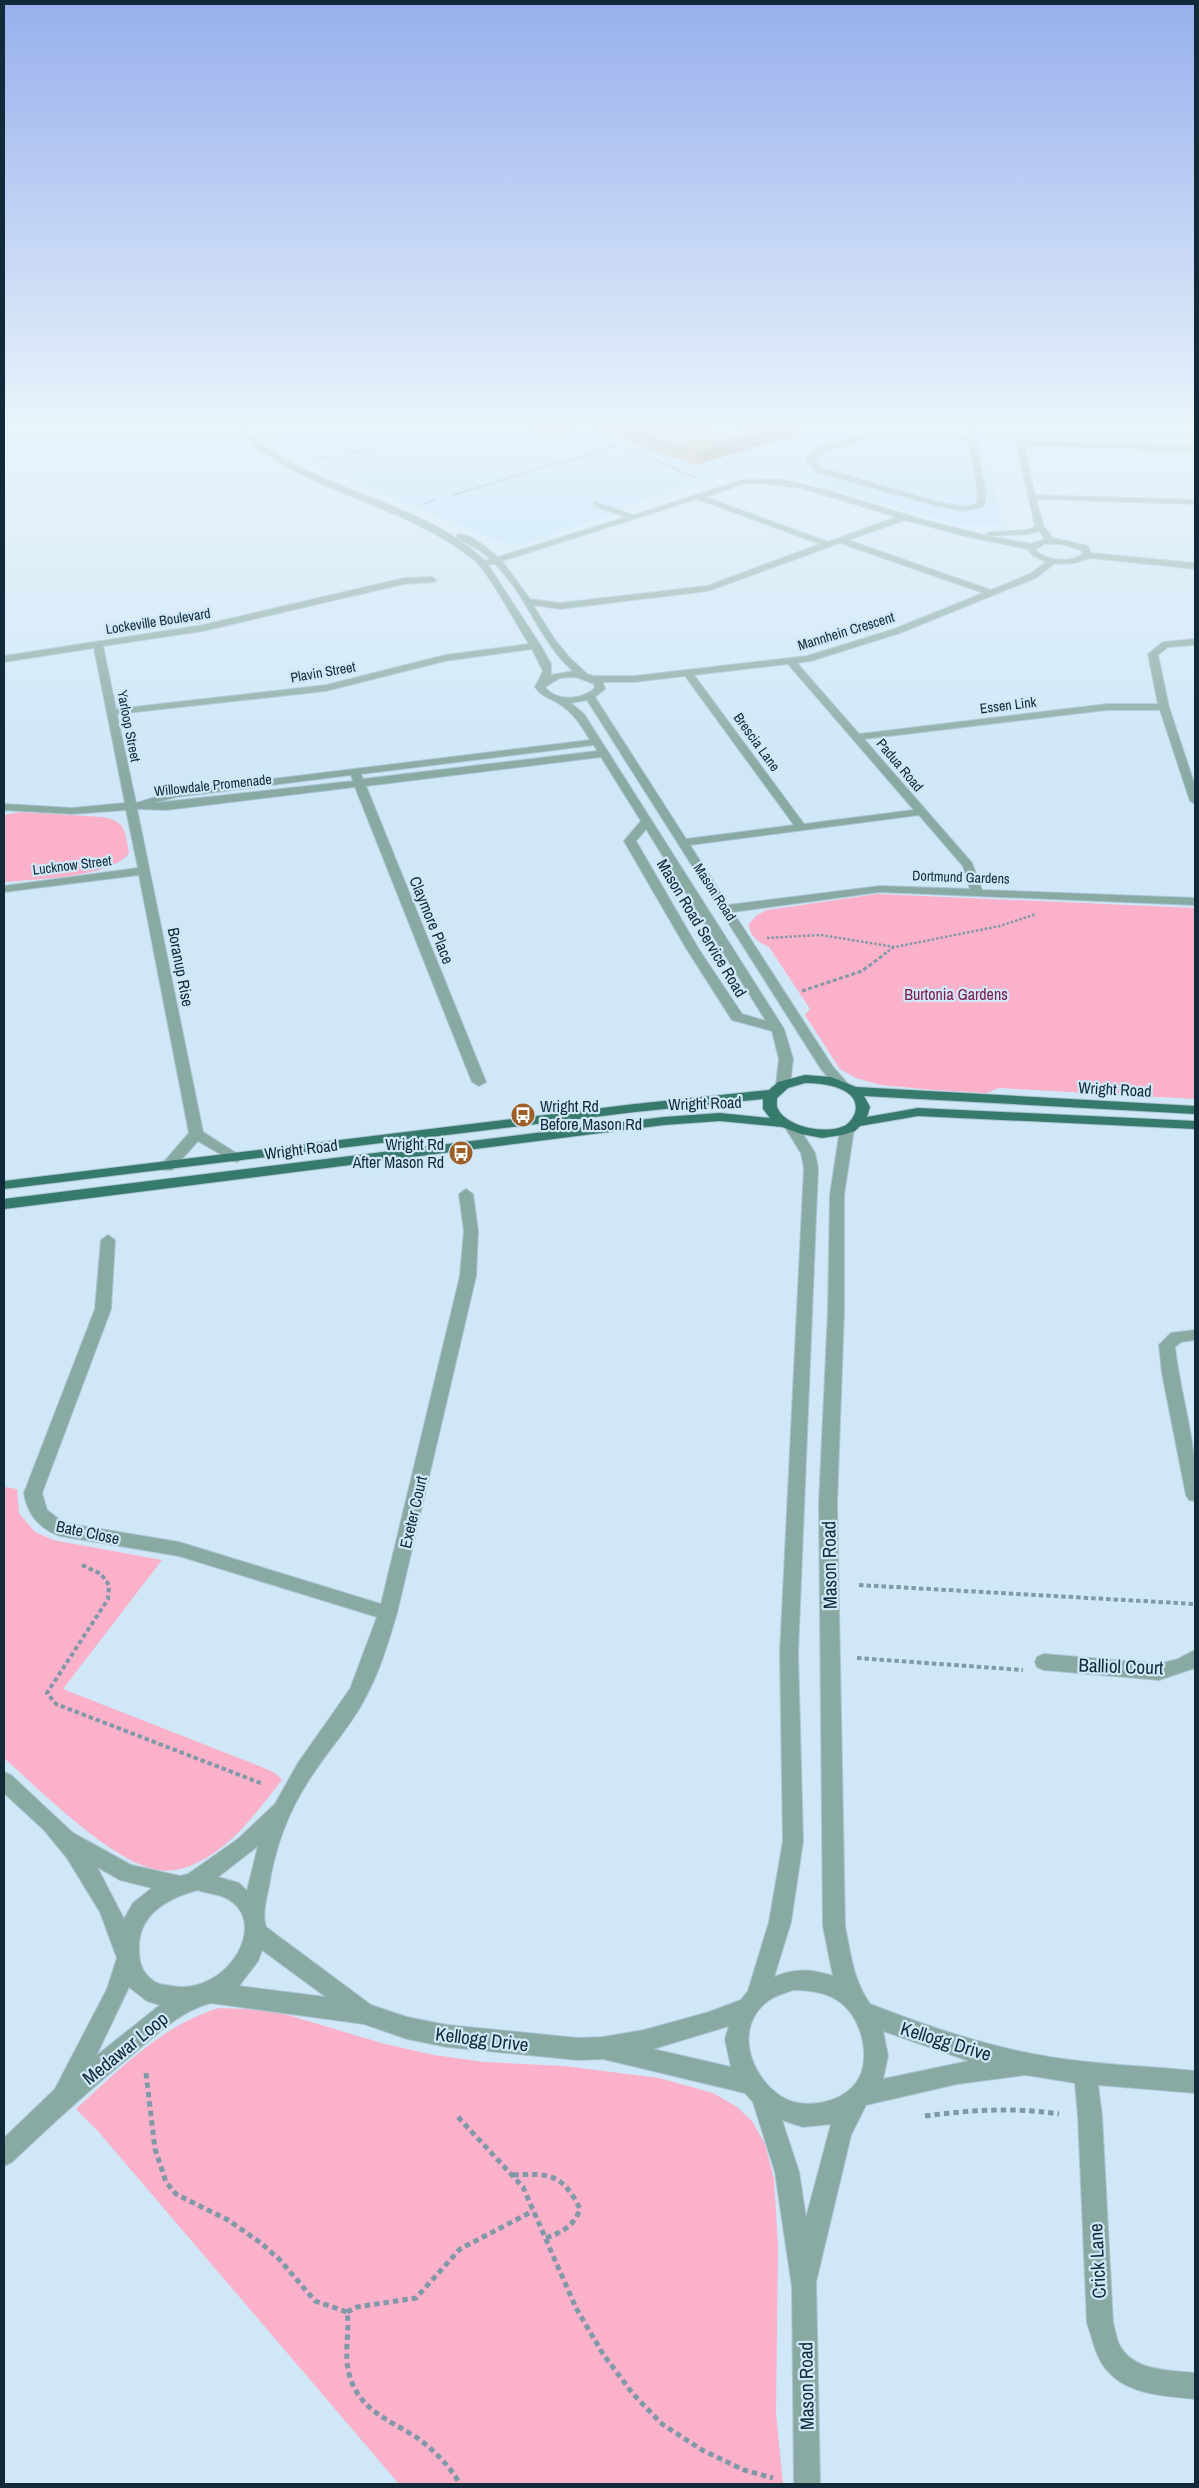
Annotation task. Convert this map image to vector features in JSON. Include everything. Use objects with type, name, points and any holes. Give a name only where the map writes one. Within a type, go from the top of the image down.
[{"type":"main road","name":"Wright Road","points":[[4,1185],[168,1167],[635,1108],[778,1089],[797,1080],[813,1079],[847,1088],[1195,1110]]},
{"type":"main road","points":[[847,1088],[863,1107],[862,1115],[852,1126]]},
{"type":"main road","points":[[778,1089],[769,1101],[770,1109],[787,1126]]},
{"type":"main road","name":"Wright Road","points":[[4,1204],[664,1121],[720,1117],[787,1126],[821,1134],[898,1113],[918,1112],[1195,1125]]},
{"type":"street","points":[[449,541],[480,561],[546,664],[548,671],[544,680]]},
{"type":"street","points":[[469,541],[496,558],[569,665],[583,675]]},
{"type":"street","points":[[480,561],[560,541]]},
{"type":"street","points":[[819,541],[830,545]]},
{"type":"street","points":[[526,601],[560,606],[708,588],[842,541]]},
{"type":"street","points":[[842,541],[991,593]]},
{"type":"street","points":[[1002,541],[1032,547],[1051,541]]},
{"type":"street","points":[[1052,541],[1078,545],[1088,551],[1088,555]]},
{"type":"street","points":[[1032,547],[1031,550],[1037,556],[1052,560],[1071,561],[1088,555],[1195,566]]},
{"type":"street","name":"Mannhein Crescent","points":[[583,675],[594,679],[634,679],[791,662],[881,637],[1033,576],[1048,566],[1052,560]]},
{"type":"street","name":"Lockeville Boulevard","points":[[4,659],[229,623],[404,581],[432,580]]},
{"type":"street","points":[[536,617],[560,606]]},
{"type":"street","points":[[1195,642],[1166,644],[1153,654],[1164,707],[1195,801]]},
{"type":"street","name":"Yarloop Street","points":[[98,645],[134,806]]},
{"type":"street","name":"Plavin Street","points":[[112,712],[326,688],[445,658],[536,646]]},
{"type":"street","name":"Padua Road","points":[[791,662],[968,865],[977,892]]},
{"type":"street","name":"Brescia Lane","points":[[688,673],[802,829]]},
{"type":"street","points":[[544,680],[558,675],[583,675]]},
{"type":"street","points":[[594,679],[598,682],[600,689]]},
{"type":"street","name":"Mannhein Crescent","points":[[590,696],[600,689],[634,679]]},
{"type":"street","name":"Mason Road","points":[[544,680],[541,683],[541,690],[558,698],[579,714],[778,1029],[786,1059],[778,1089]]},
{"type":"street","points":[[558,698],[574,699],[590,696]]},
{"type":"street","name":"Mason Road","points":[[590,696],[598,712],[828,1069],[847,1088]]},
{"type":"street","name":"Essen Link","points":[[857,737],[1107,707],[1164,707]]},
{"type":"street","name":"Willowdale Promenade","points":[[134,806],[175,794],[596,742]]},
{"type":"street","name":"Willowdale Promenade","points":[[4,807],[72,811],[134,806],[166,807],[604,754]]},
{"type":"street","name":"Claymore Place","points":[[355,771],[479,1082]]},
{"type":"street","name":"Boranup Rise","points":[[134,806],[144,871],[196,1134]]},
{"type":"street","points":[[683,843],[802,829],[920,812]]},
{"type":"street","name":"Mason Road Service Road","points":[[646,820],[630,841],[692,948],[737,1017],[778,1029]]},
{"type":"street","name":"Lucknow Street","points":[[4,889],[144,871]]},
{"type":"street","name":"Dortmund Gardens","points":[[726,909],[856,890],[880,889],[1195,902]]},
{"type":"street","name":"Mason Road","points":[[752,2001],[780,1922],[793,1841],[788,1653],[811,1168],[808,1153],[787,1126]]},
{"type":"street","name":"Mason Road","points":[[852,1126],[837,1195],[836,1311],[828,1504],[834,1926],[843,1973],[859,2006]]},
{"type":"street","points":[[168,1167],[196,1134],[237,1158]]},
{"type":"street","name":"Exeter Court","points":[[255,1924],[257,1884],[264,1851],[298,1780],[357,1695],[375,1654],[388,1613],[468,1276],[471,1231],[466,1194]]},
{"type":"street","name":"Bate Close","points":[[108,1240],[103,1309],[33,1493],[34,1504],[39,1513],[47,1522],[60,1529],[179,1549],[388,1613]]},
{"type":"street","points":[[1195,1336],[1177,1337],[1167,1345],[1170,1374],[1193,1477],[1195,1495]]},
{"type":"street","name":"Balliol Court","points":[[1044,1662],[1158,1672],[1184,1666],[1195,1658]]},
{"type":"street","points":[[4,1781],[64,1838],[101,1891],[114,1914],[130,1968],[139,1983],[154,1994],[172,1999],[188,1998],[212,1993],[230,1981],[244,1966],[253,1950],[255,1924],[246,1902],[234,1891],[217,1883],[185,1884],[127,1873],[64,1838]]},
{"type":"street","name":"Exeter Court","points":[[185,1884],[210,1873],[245,1845],[285,1805]]},
{"type":"street","points":[[127,1953],[131,1928],[142,1910],[158,1896],[185,1884]]},
{"type":"street","name":"Kellogg Drive","points":[[255,1924],[364,2013]]},
{"type":"street","name":"Medawar Loop","points":[[62,2098],[110,2006],[127,1953]]},
{"type":"street","points":[[805,1980],[830,1986],[859,2006],[873,2030],[877,2049],[874,2074],[860,2097],[847,2107],[819,2116],[789,2112],[756,2090],[741,2069],[736,2036],[752,2001],[780,1982],[805,1980]]},
{"type":"street","name":"Kellogg Drive","points":[[212,1993],[364,2013],[407,2028],[447,2036],[538,2046],[602,2048],[672,2034],[709,2023],[752,2001]]},
{"type":"street","name":"Medawar Loop","points":[[4,2154],[62,2098],[155,2022],[188,1998]]},
{"type":"street","name":"Kellogg Drive","points":[[859,2006],[923,2036],[1029,2065],[1085,2073],[1195,2082]]},
{"type":"street","name":"Kellogg Drive","points":[[602,2048],[756,2090]]},
{"type":"street","name":"Kellogg Drive","points":[[860,2097],[957,2073],[1029,2065]]},
{"type":"street","name":"Crick Lane","points":[[1085,2073],[1090,2116],[1100,2323],[1108,2350],[1122,2369],[1141,2378],[1195,2386]]},
{"type":"street","name":"Mason Road","points":[[756,2090],[787,2172],[804,2287],[807,2484]]},
{"type":"street","name":"Mason Road","points":[[804,2287],[823,2194],[840,2131],[860,2097]]},
{"type":"path","points":[[767,938],[821,935],[894,947],[1000,926],[1024,919],[1040,911]]},
{"type":"path","points":[[802,991],[862,971],[894,947]]},
{"type":"path","points":[[82,1565],[100,1574],[109,1585],[108,1598],[47,1693],[56,1704],[263,1784]]},
{"type":"path","points":[[859,1585],[1195,1604]]},
{"type":"path","points":[[146,2073],[155,2149],[166,2182],[176,2194],[228,2220],[261,2243],[280,2260],[315,2301],[340,2308],[347,2312]]},
{"type":"path","points":[[925,2116],[973,2110],[1033,2110],[1058,2114]]},
{"type":"path","points":[[458,2117],[523,2187],[576,2308],[603,2354],[633,2394],[662,2424],[702,2450],[744,2470],[773,2478]]},
{"type":"path","points":[[512,2175],[547,2173],[564,2181],[573,2192],[580,2209],[577,2221],[566,2230],[546,2238]]},
{"type":"path","points":[[347,2312],[357,2307],[416,2298],[460,2249],[534,2211]]},
{"type":"path","points":[[347,2312],[349,2324],[346,2358],[349,2375],[355,2391],[364,2406],[434,2451],[452,2470],[460,2484]]},
{"type":"shaded area","points":[[499,541],[529,541],[523,543],[504,543]]},
{"type":"green space","points":[[21,812],[102,817],[116,821],[123,828],[129,853],[120,861],[106,868],[90,872],[71,876],[4,882],[4,815]]},
{"type":"green space","name":"Burtonia Gardens","points":[[877,894],[1195,908],[1195,1099],[999,1088],[986,1093],[934,1090],[881,1085],[856,1078],[840,1069],[805,1015],[810,1009],[769,947],[758,941],[753,935],[749,924],[757,915],[767,910]]},
{"type":"green space","points":[[4,1487],[17,1489],[19,1513],[35,1532],[53,1540],[162,1560],[63,1689],[264,1768],[275,1773],[282,1780],[235,1836],[220,1849],[195,1864],[177,1870],[159,1870],[141,1865],[120,1854],[77,1823],[4,1758]]},
{"type":"green space","points":[[219,2008],[271,2010],[385,2044],[434,2055],[484,2062],[564,2066],[659,2078],[713,2093],[737,2107],[752,2121],[765,2144],[774,2179],[778,2246],[776,2413],[783,2484],[399,2484],[97,2130],[76,2109],[125,2064],[160,2037],[179,2025]]},
{"type":"place","name":"Wright Rd Before Mason Rd","points":[[523,1115]]},
{"type":"place","name":"Wright Rd After Mason Rd","points":[[461,1153]]}]
